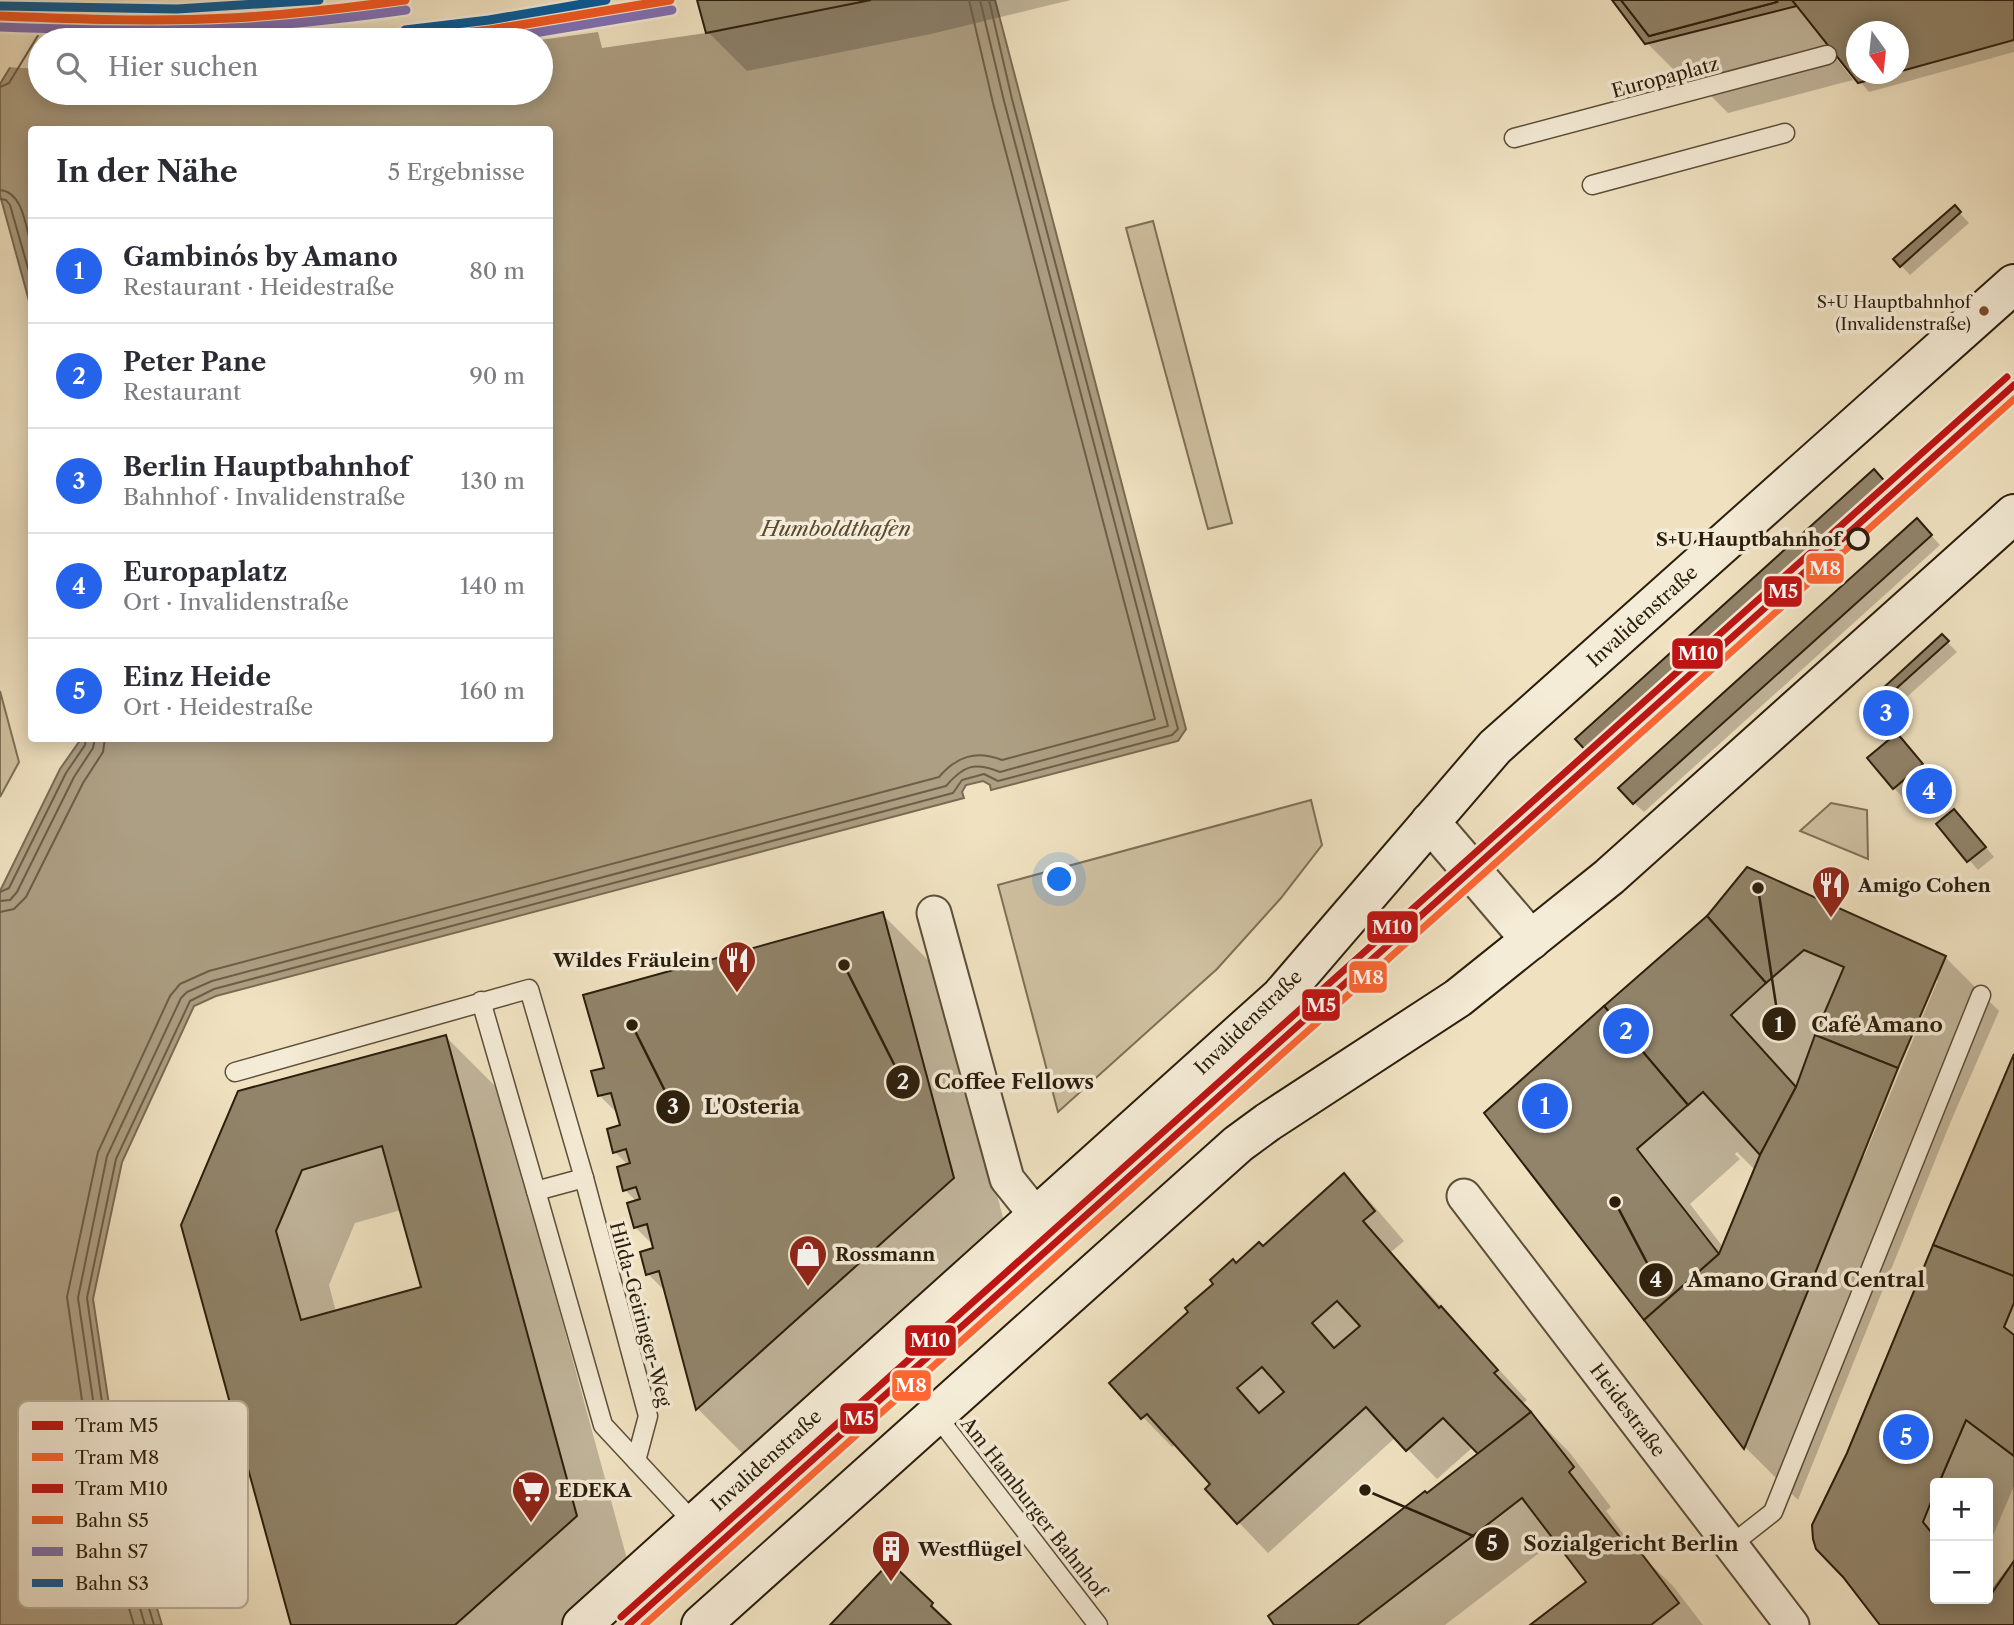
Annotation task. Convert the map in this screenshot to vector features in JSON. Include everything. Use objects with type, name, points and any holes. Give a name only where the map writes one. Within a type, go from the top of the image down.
[{"type":"main road","name":"Invalidenstraße","points":[[582,1625],[1281,996],[1495,747],[2014,284]]},
{"type":"main road","points":[[701,1625],[1238,1144],[1458,998],[1609,877],[2014,514]]},
{"type":"main road","points":[[1430,822],[1531,940]]},
{"type":"street","points":[[934,912],[1007,1179],[1037,1214]]},
{"type":"street","name":"Heidestraße","points":[[1464,1196],[1792,1625]]},
{"type":"lane","name":"Europaplatz","points":[[1514,138],[1827,55]]},
{"type":"lane","points":[[1592,185],[1784,133]]},
{"type":"lane","name":"Hilda-Geiringer-Weg","points":[[481,1001],[529,989],[584,1178],[648,1416],[636,1461]]},
{"type":"lane","points":[[1731,1545],[1773,1512],[1981,995]]},
{"type":"lane","points":[[235,1072],[481,1001],[603,1425],[695,1524]]},
{"type":"lane","points":[[536,1191],[584,1178]]},
{"type":"lane","name":"Am Hamburger Bahnhof","points":[[936,1415],[1098,1625]]},
{"type":"shaded area","points":[[1153,221],[1232,523],[1208,529],[1126,228]]},
{"type":"shaded area","points":[[0,691],[19,762],[0,797]]},
{"type":"shaded area","points":[[1311,800],[1322,845],[1281,898],[1217,969],[1058,1112],[998,885]]},
{"type":"shaded area","points":[[1831,803],[1867,810],[1868,859],[1800,831]]},
{"type":"shaded area","points":[[1966,1420],[2014,1456],[2014,1561],[1993,1589],[1993,1478],[1941,1478]]},
{"type":"water","name":"Humboldthafen","points":[[51,0],[995,0],[1186,729],[1178,741],[991,790],[990,785],[983,781],[966,785],[962,792],[964,798],[216,996],[194,1006],[122,1162],[93,1299],[108,1401],[18,1401],[18,1608],[157,1608],[162,1625],[0,1625],[0,891],[60,769],[79,742],[553,742],[553,126],[28,126],[28,297],[0,195],[0,84],[28,38],[28,105],[553,105],[553,28],[34,28]]},
{"type":"pier","points":[[47,0],[697,0],[706,33],[602,48],[598,32],[553,38],[553,28],[30,28]]},
{"type":"pier","points":[[28,31],[28,68],[6,67]]},
{"type":"building","points":[[697,0],[871,0],[706,33]]},
{"type":"building","points":[[1612,0],[1792,0],[1797,6],[1645,44]]},
{"type":"building","points":[[1621,0],[1775,0],[1777,2],[1649,36]]},
{"type":"building","points":[[1621,0],[1775,0],[1777,2],[1649,36]]},
{"type":"building","points":[[1792,0],[2014,0],[2014,40],[1909,69],[1909,21],[1846,21],[1846,68]]},
{"type":"building","points":[[1955,205],[1961,212],[1900,267],[1893,259]]},
{"type":"building","points":[[1874,469],[1888,485],[1590,755],[1575,739]]},
{"type":"building","points":[[1917,518],[1932,535],[1633,804],[1618,788]]},
{"type":"building","points":[[1942,634],[1949,641],[1888,696],[1882,689]]},
{"type":"building","points":[[1897,733],[1923,764],[1893,789],[1867,758]]},
{"type":"building","points":[[1954,809],[1986,847],[1967,862],[1936,824]]},
{"type":"building","points":[[1747,867],[1946,956],[1898,1068],[1815,1035],[1844,967],[1804,950],[1766,983],[1707,916]]},
{"type":"building","points":[[883,912],[954,1178],[696,1410],[659,1271],[646,1275],[640,1252],[653,1248],[647,1224],[634,1228],[627,1203],[640,1199],[636,1187],[623,1191],[617,1167],[630,1163],[626,1149],[613,1153],[607,1129],[620,1125],[611,1093],[598,1096],[591,1071],[604,1068],[583,995]]},
{"type":"building","points":[[1707,916],[1766,983],[1731,1015],[1796,1087],[1760,1155],[1703,1092],[1688,1105],[1604,1006]]},
{"type":"building","points":[[1604,1006],[1688,1105],[1637,1149],[1719,1254],[1644,1320],[1484,1113]]},
{"type":"building","points":[[446,1035],[577,1516],[455,1625],[291,1625],[248,1469],[248,1401],[229,1401],[181,1225],[238,1091]],"holes":[[[382,1146],[421,1287],[301,1320],[276,1231],[302,1170]]]},
{"type":"building","points":[[1815,1035],[1898,1068],[1744,1449],[1644,1320],[1719,1254],[1760,1155],[1796,1087]]},
{"type":"building","points":[[2014,1054],[2014,1276],[1933,1245]]},
{"type":"building","points":[[1344,1173],[1375,1211],[1363,1221],[1498,1370],[1494,1373],[1531,1412],[1478,1454],[1443,1418],[1406,1451],[1366,1407],[1237,1524],[1205,1489],[1210,1484],[1147,1414],[1141,1419],[1109,1383],[1188,1312],[1185,1308],[1213,1284],[1210,1280],[1233,1259],[1236,1263],[1259,1242],[1263,1246]],"holes":[[[1337,1301],[1360,1326],[1334,1348],[1312,1323]],[[1262,1367],[1284,1392],[1259,1413],[1237,1388]]]},
{"type":"building","points":[[1933,1245],[2014,1276],[2014,1303],[2004,1327],[2014,1335],[2014,1456],[1966,1420],[1941,1478],[1930,1478],[1930,1504],[1923,1522],[1930,1531],[1930,1604],[1993,1604],[1993,1592],[2014,1561],[2014,1625],[1880,1625],[1843,1577],[1816,1549],[1813,1539],[1812,1525],[1847,1453]]},
{"type":"building","points":[[1531,1412],[1574,1467],[1569,1472],[1630,1550],[1635,1545],[1679,1603],[1651,1625],[1530,1625],[1586,1582],[1522,1498],[1357,1625],[1274,1625],[1268,1616],[1425,1491],[1427,1493]]},
{"type":"building","name":"Westflügel","points":[[890,1562],[933,1603],[931,1606],[951,1625],[830,1625]]},
{"type":"tram line","name":"M10","points":[[621,1617],[2007,377]]},
{"type":"tram line","name":"M5","points":[[628,1625],[2014,385]]},
{"type":"tram line","name":"M8","points":[[644,1625],[2014,399]]},
{"type":"rail line","name":"S3","points":[[0,6],[177,9],[319,0]]},
{"type":"rail line","name":"S5","points":[[0,16],[115,20],[252,17],[405,0]]},
{"type":"rail line","name":"S3","points":[[422,28],[489,20],[606,0]]},
{"type":"rail line","name":"S5","points":[[502,28],[670,0]]},
{"type":"rail line","name":"S7","points":[[226,28],[406,10]]},
{"type":"rail line","name":"S7","points":[[553,30],[672,10]]},
{"type":"rail line","name":"S7","points":[[0,27],[38,28]]},
{"type":"place","name":"S+U Hauptbahnhof (Invalidenstraße)","points":[[1984,311]]},
{"type":"place","name":"S+U Hauptbahnhof","points":[[1858,539]]},
{"type":"place","name":"Berlin Hauptbahnhof","points":[[1886,713]]},
{"type":"place","name":"Europaplatz","points":[[1929,791]]},
{"type":"place","name":"Café Amano","points":[[1758,888]]},
{"type":"place","name":"Amigo Cohen","points":[[1831,919]]},
{"type":"place","name":"Coffee Fellows","points":[[844,965]]},
{"type":"place","name":"Wildes Fräulein","points":[[737,994]]},
{"type":"place","name":"L'Osteria","points":[[632,1025]]},
{"type":"place","name":"Peter Pane","points":[[1626,1031]]},
{"type":"place","name":"Gambinós by Amano","points":[[1545,1106]]},
{"type":"place","name":"Amano Grand Central","points":[[1615,1202]]},
{"type":"place","name":"Rossmann","points":[[808,1288]]},
{"type":"place","name":"Einz Heide","points":[[1906,1437]]},
{"type":"place","name":"Sozialgericht Berlin","points":[[1365,1490]]},
{"type":"place","name":"EDEKA","points":[[531,1524]]},
{"type":"place","name":"Westflügel","points":[[891,1583]]}]
